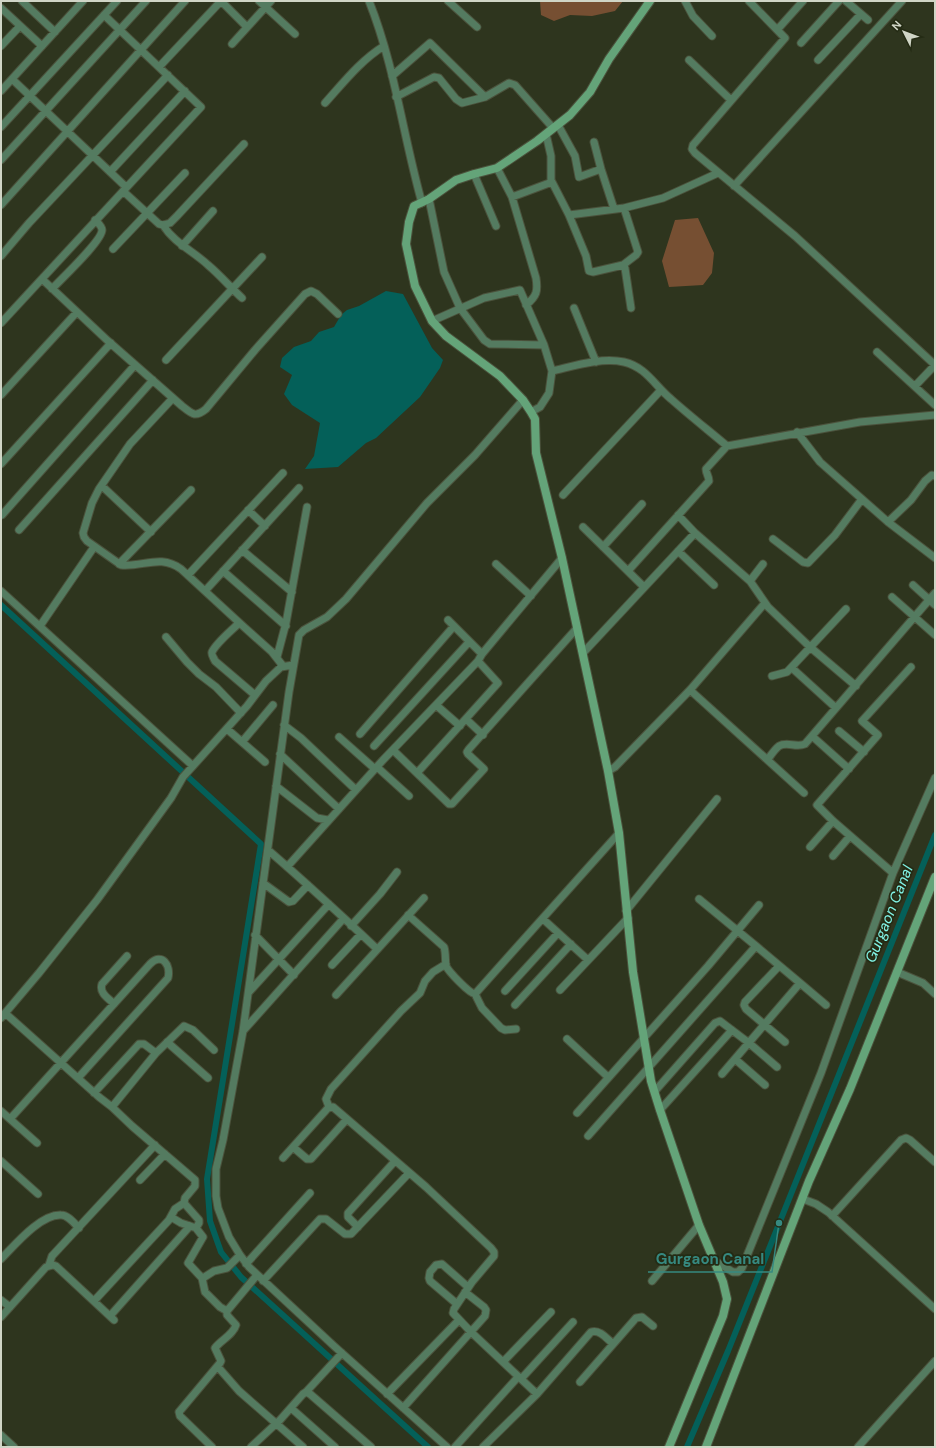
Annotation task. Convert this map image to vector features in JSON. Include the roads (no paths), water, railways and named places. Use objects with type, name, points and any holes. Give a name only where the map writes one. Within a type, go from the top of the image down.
[{"type":"street","points":[[22,1],[55,32]]},
{"type":"street","points":[[1,91],[83,1]]},
{"type":"street","points":[[1,127],[117,1]]},
{"type":"street","points":[[1,160],[146,1]]},
{"type":"street","points":[[1,205],[66,131],[185,1]]},
{"type":"street","points":[[159,67],[221,1],[227,3],[247,27]]},
{"type":"street","points":[[259,1],[295,34]]},
{"type":"street","points":[[232,44],[272,1]]},
{"type":"street","points":[[369,1],[392,76],[414,176],[426,201],[442,264],[460,308],[484,340],[490,344],[544,345]]},
{"type":"street","points":[[448,1],[477,27]]},
{"type":"street","points":[[650,1],[609,59],[590,92],[570,115],[497,168],[456,180],[426,201],[414,206],[409,222],[406,244],[415,286],[432,321],[446,336],[500,376],[523,400],[532,412],[535,420],[536,453],[562,558],[583,653],[608,771],[619,833],[633,972],[649,1068],[660,1110],[699,1225],[715,1261],[726,1292],[726,1307],[669,1447]]},
{"type":"street","points":[[686,1],[692,16],[712,36]]},
{"type":"street","points":[[749,1],[785,38],[693,145],[692,149],[718,173],[795,236],[935,365],[915,386]]},
{"type":"street","points":[[777,30],[803,1]]},
{"type":"street","points":[[801,43],[839,1]]},
{"type":"street","points":[[846,1],[868,20]]},
{"type":"street","points":[[734,186],[902,1]]},
{"type":"street","points":[[1,8],[42,46]]},
{"type":"street","points":[[818,60],[861,14]]},
{"type":"street","points":[[1,323],[201,107],[104,15]]},
{"type":"street","points":[[1,46],[20,26]]},
{"type":"street","points":[[392,76],[430,43],[485,97]]},
{"type":"street","points":[[325,103],[361,65],[377,50],[384,46]]},
{"type":"street","points":[[689,60],[731,100]]},
{"type":"street","points":[[1,256],[29,223],[168,75]]},
{"type":"street","points":[[396,97],[434,77],[439,78],[462,104],[485,97],[509,83],[515,85],[575,156],[579,177],[601,169]]},
{"type":"street","points":[[12,79],[110,172],[147,213],[159,224],[164,226],[168,233],[182,246],[208,265],[242,298]]},
{"type":"street","points":[[110,172],[185,91]]},
{"type":"street","points":[[552,129],[552,182],[569,215],[586,256],[589,271],[593,272],[623,265],[636,256],[638,252],[624,208]]},
{"type":"street","points":[[594,142],[614,209]]},
{"type":"street","points":[[164,226],[170,223],[177,216],[244,144]]},
{"type":"street","points":[[497,168],[512,197],[536,278],[538,288],[534,299],[526,305]]},
{"type":"street","points":[[113,249],[184,173]]},
{"type":"street","points":[[569,215],[624,208],[663,198],[718,173]]},
{"type":"street","points":[[474,174],[496,226]]},
{"type":"street","points":[[512,197],[552,182]]},
{"type":"street","points":[[182,246],[213,211]]},
{"type":"street","points":[[52,289],[96,243],[102,232],[102,227],[95,220]]},
{"type":"street","points":[[166,360],[262,257]]},
{"type":"street","points":[[623,265],[625,268],[631,308]]},
{"type":"street","points":[[42,279],[135,365],[191,413],[196,415],[200,414],[206,409],[255,350],[305,294],[311,291],[317,294],[338,314]]},
{"type":"street","points":[[432,321],[484,298],[520,290],[544,345],[552,371],[549,393],[540,407],[532,412]]},
{"type":"street","points":[[574,308],[596,362]]},
{"type":"street","points":[[1,395],[77,312]]},
{"type":"street","points":[[1,464],[111,343]]},
{"type":"street","points":[[877,352],[935,405]]},
{"type":"street","points":[[552,371],[605,361],[624,362],[643,370],[661,390],[727,446]]},
{"type":"street","points":[[2,515],[135,365]]},
{"type":"street","points":[[19,530],[153,380]]},
{"type":"street","points":[[563,494],[661,390]]},
{"type":"street","points":[[173,398],[130,444],[102,486],[92,503],[83,533],[84,537],[87,541],[119,564],[127,566],[157,561],[174,564],[287,665]]},
{"type":"street","points":[[235,1260],[229,1237],[222,1222],[216,1196],[216,1174],[249,992],[255,935],[268,850],[284,724],[287,665],[299,635],[304,630],[328,617],[346,599],[427,503],[475,455],[523,400]]},
{"type":"street","points":[[628,571],[709,481],[706,468],[727,446],[797,432],[860,422],[935,415]]},
{"type":"street","points":[[797,432],[820,462],[888,522],[935,558]]},
{"type":"street","points":[[188,575],[283,473]]},
{"type":"street","points":[[888,522],[911,500],[925,481],[932,475],[935,476]]},
{"type":"street","points":[[102,486],[151,532]]},
{"type":"street","points":[[205,591],[299,488]]},
{"type":"street","points":[[119,564],[191,490]]},
{"type":"street","points":[[773,539],[803,562],[808,563],[836,535],[862,498]]},
{"type":"street","points":[[603,547],[642,504]]},
{"type":"street","points":[[277,657],[286,626],[307,507]]},
{"type":"street","points":[[248,510],[265,526]]},
{"type":"street","points":[[678,515],[695,533],[750,581],[768,608],[810,647],[856,686]]},
{"type":"street","points":[[583,527],[644,587]]},
{"type":"street","points":[[583,653],[695,533]]},
{"type":"street","points":[[40,626],[94,546]]},
{"type":"street","points":[[242,550],[292,592]]},
{"type":"street","points":[[678,551],[714,585]]},
{"type":"street","points":[[287,867],[376,768],[478,661],[482,654],[562,558]]},
{"type":"street","points":[[496,564],[531,596]]},
{"type":"street","points":[[750,581],[763,564]]},
{"type":"street","points":[[223,571],[286,626]]},
{"type":"street","points":[[913,586],[932,603]]},
{"type":"street","points":[[1,590],[192,767]]},
{"type":"street","points":[[768,759],[779,746],[785,744],[800,747],[805,744],[914,617],[932,603],[935,594]]},
{"type":"street","points":[[892,597],[935,635]]},
{"type":"street","points":[[608,771],[615,767],[690,690],[765,603]]},
{"type":"street","points":[[772,676],[787,672],[792,668],[846,608]]},
{"type":"street","points":[[448,620],[482,654]]},
{"type":"street","points":[[239,623],[218,644],[212,652],[212,655],[215,661],[255,696]]},
{"type":"street","points":[[360,734],[454,626]]},
{"type":"street","points":[[393,750],[449,804],[452,804],[483,770],[483,767],[467,752],[577,628]]},
{"type":"street","points":[[166,637],[191,666],[199,674],[216,686],[240,713]]},
{"type":"street","points":[[374,746],[469,642]]},
{"type":"street","points":[[417,773],[498,683],[497,680],[478,661]]},
{"type":"street","points":[[94,1301],[172,1217],[175,1209],[184,1203],[185,1198],[195,1186],[196,1182],[112,1107],[3,1015],[43,968],[96,900],[171,798],[183,777],[255,696],[266,681],[287,665]]},
{"type":"street","points":[[893,873],[832,821],[817,805],[878,735],[862,721],[911,667]]},
{"type":"street","points":[[792,668],[836,708]]},
{"type":"street","points":[[690,690],[804,793]]},
{"type":"street","points":[[242,742],[274,705]]},
{"type":"street","points":[[436,705],[460,726]]},
{"type":"street","points":[[466,719],[483,735]]},
{"type":"street","points":[[284,724],[356,790]]},
{"type":"street","points":[[227,728],[265,762]]},
{"type":"street","points":[[839,731],[864,752]]},
{"type":"street","points":[[812,736],[849,769]]},
{"type":"street","points":[[339,737],[409,796]]},
{"type":"street","points":[[280,754],[339,809]]},
{"type":"street","points":[[715,1261],[733,1272],[738,1272],[742,1268],[821,1073],[893,873],[935,778]]},
{"type":"street","points":[[276,786],[317,818],[328,820]]},
{"type":"street","points":[[560,990],[627,914],[716,799]]},
{"type":"street","points":[[810,847],[832,821]]},
{"type":"street","points":[[476,994],[619,833]]},
{"type":"street","points":[[833,856],[850,836]]},
{"type":"street","points":[[268,850],[378,949]]},
{"type":"street","points":[[351,926],[380,894],[397,872]]},
{"type":"street","points":[[706,1447],[809,1181],[850,1089],[935,876]]},
{"type":"street","points":[[263,883],[289,902],[293,901],[308,885]]},
{"type":"street","points":[[336,995],[424,898]]},
{"type":"street","points":[[700,899],[826,1005]]},
{"type":"street","points":[[249,992],[329,904]]},
{"type":"street","points":[[577,1113],[738,932],[759,905]]},
{"type":"street","points":[[408,915],[444,947],[446,952],[446,964],[448,968],[469,991],[476,994],[482,1008],[501,1028],[505,1030],[516,1029]]},
{"type":"street","points":[[243,1031],[344,918]]},
{"type":"street","points":[[543,919],[588,960]]},
{"type":"street","points":[[505,991],[558,933]]},
{"type":"street","points":[[332,965],[361,934]]},
{"type":"street","points":[[255,935],[294,975]]},
{"type":"street","points":[[514,1005],[571,944]]},
{"type":"street","points":[[588,1136],[756,946]]},
{"type":"street","points":[[114,1004],[102,993],[101,987],[127,956]]},
{"type":"street","points":[[10,1119],[153,960],[159,958],[167,964],[169,971],[168,978],[78,1078]]},
{"type":"street","points":[[329,1107],[326,1100],[331,1089],[401,1010],[420,993],[425,981],[433,972],[446,964]]},
{"type":"street","points":[[779,966],[745,1002],[744,1005],[746,1009],[785,1042]]},
{"type":"street","points":[[897,972],[923,983],[935,994]]},
{"type":"street","points":[[722,1074],[800,983]]},
{"type":"street","points":[[655,1090],[716,1023],[720,1021],[777,1067]]},
{"type":"street","points":[[112,1107],[156,1053],[182,1027],[187,1026],[193,1030],[214,1050]]},
{"type":"street","points":[[660,1110],[732,1030]]},
{"type":"street","points":[[567,1039],[608,1077]]},
{"type":"street","points":[[168,1042],[208,1078]]},
{"type":"street","points":[[94,1092],[139,1044],[144,1044],[156,1053]]},
{"type":"street","points":[[735,1059],[765,1085]]},
{"type":"street","points":[[329,1107],[331,1106],[335,1108],[429,1190],[494,1252],[493,1257],[467,1289],[453,1313],[537,1394]]},
{"type":"street","points":[[283,1158],[329,1107]]},
{"type":"street","points":[[1,1111],[37,1142]]},
{"type":"street","points":[[293,1147],[309,1160],[347,1119]]},
{"type":"street","points":[[832,1216],[901,1140],[906,1138],[910,1140],[935,1162]]},
{"type":"street","points":[[49,1266],[52,1256],[154,1145]]},
{"type":"street","points":[[140,1180],[165,1154]]},
{"type":"street","points":[[1,1161],[38,1194]]},
{"type":"street","points":[[358,1227],[348,1217],[348,1213],[395,1161]]},
{"type":"street","points":[[263,1281],[320,1219],[326,1219],[342,1233],[347,1235],[350,1234],[409,1173]]},
{"type":"street","points":[[246,1264],[310,1193]]},
{"type":"street","points":[[803,1199],[816,1204],[832,1216],[935,1308]]},
{"type":"street","points":[[1,1317],[46,1267],[52,1265],[56,1266],[112,1318],[193,1227],[199,1223],[199,1220],[184,1203]]},
{"type":"street","points":[[1,1259],[33,1227],[52,1217],[64,1215],[79,1228]]},
{"type":"street","points":[[172,1217],[181,1223],[193,1227],[202,1236],[202,1239],[188,1263],[203,1278],[205,1292],[220,1307],[227,1311],[227,1315],[236,1325],[235,1329],[223,1339],[216,1348],[221,1361],[218,1366],[179,1412],[180,1416],[212,1447]]},
{"type":"street","points":[[652,1281],[699,1225]]},
{"type":"street","points":[[235,1260],[246,1264],[387,1394],[447,1447]]},
{"type":"street","points":[[203,1278],[214,1271],[224,1269],[235,1260]]},
{"type":"street","points":[[403,1408],[485,1316],[486,1310],[467,1289],[442,1264],[436,1265],[430,1272],[430,1281],[457,1304]]},
{"type":"street","points":[[227,1311],[257,1275]]},
{"type":"street","points":[[1,1300],[10,1307]]},
{"type":"street","points":[[503,1362],[551,1312]]},
{"type":"street","points":[[580,1382],[638,1316],[642,1317],[653,1326]]},
{"type":"street","points":[[387,1394],[459,1320]]},
{"type":"street","points":[[455,1447],[573,1322]]},
{"type":"street","points":[[484,1447],[537,1394],[591,1332],[599,1332],[613,1344]]},
{"type":"street","points":[[251,1447],[276,1424],[342,1353]]},
{"type":"street","points":[[858,1447],[935,1361]]},
{"type":"street","points":[[218,1366],[239,1391],[303,1447]]},
{"type":"street","points":[[306,1392],[371,1447]]},
{"type":"street","points":[[291,1408],[335,1447]]},
{"type":"street","points":[[1,1435],[14,1447]]},
{"type":"water","points":[[386,291],[403,294],[432,348],[443,360],[440,368],[420,397],[376,438],[366,443],[338,467],[305,469],[314,456],[320,423],[292,405],[284,394],[292,375],[280,367],[282,358],[294,347],[311,341],[319,332],[334,327],[341,315],[347,310],[359,306]]},
{"type":"waterway","points":[[1,605],[261,844],[207,1179],[210,1221],[221,1252],[241,1277],[428,1447]]},
{"type":"waterway","name":"Gurgaon Canal","points":[[687,1447],[728,1351],[935,835]]},
{"type":"place","name":"Gurgaon Canal","points":[[779,1223]]}]
